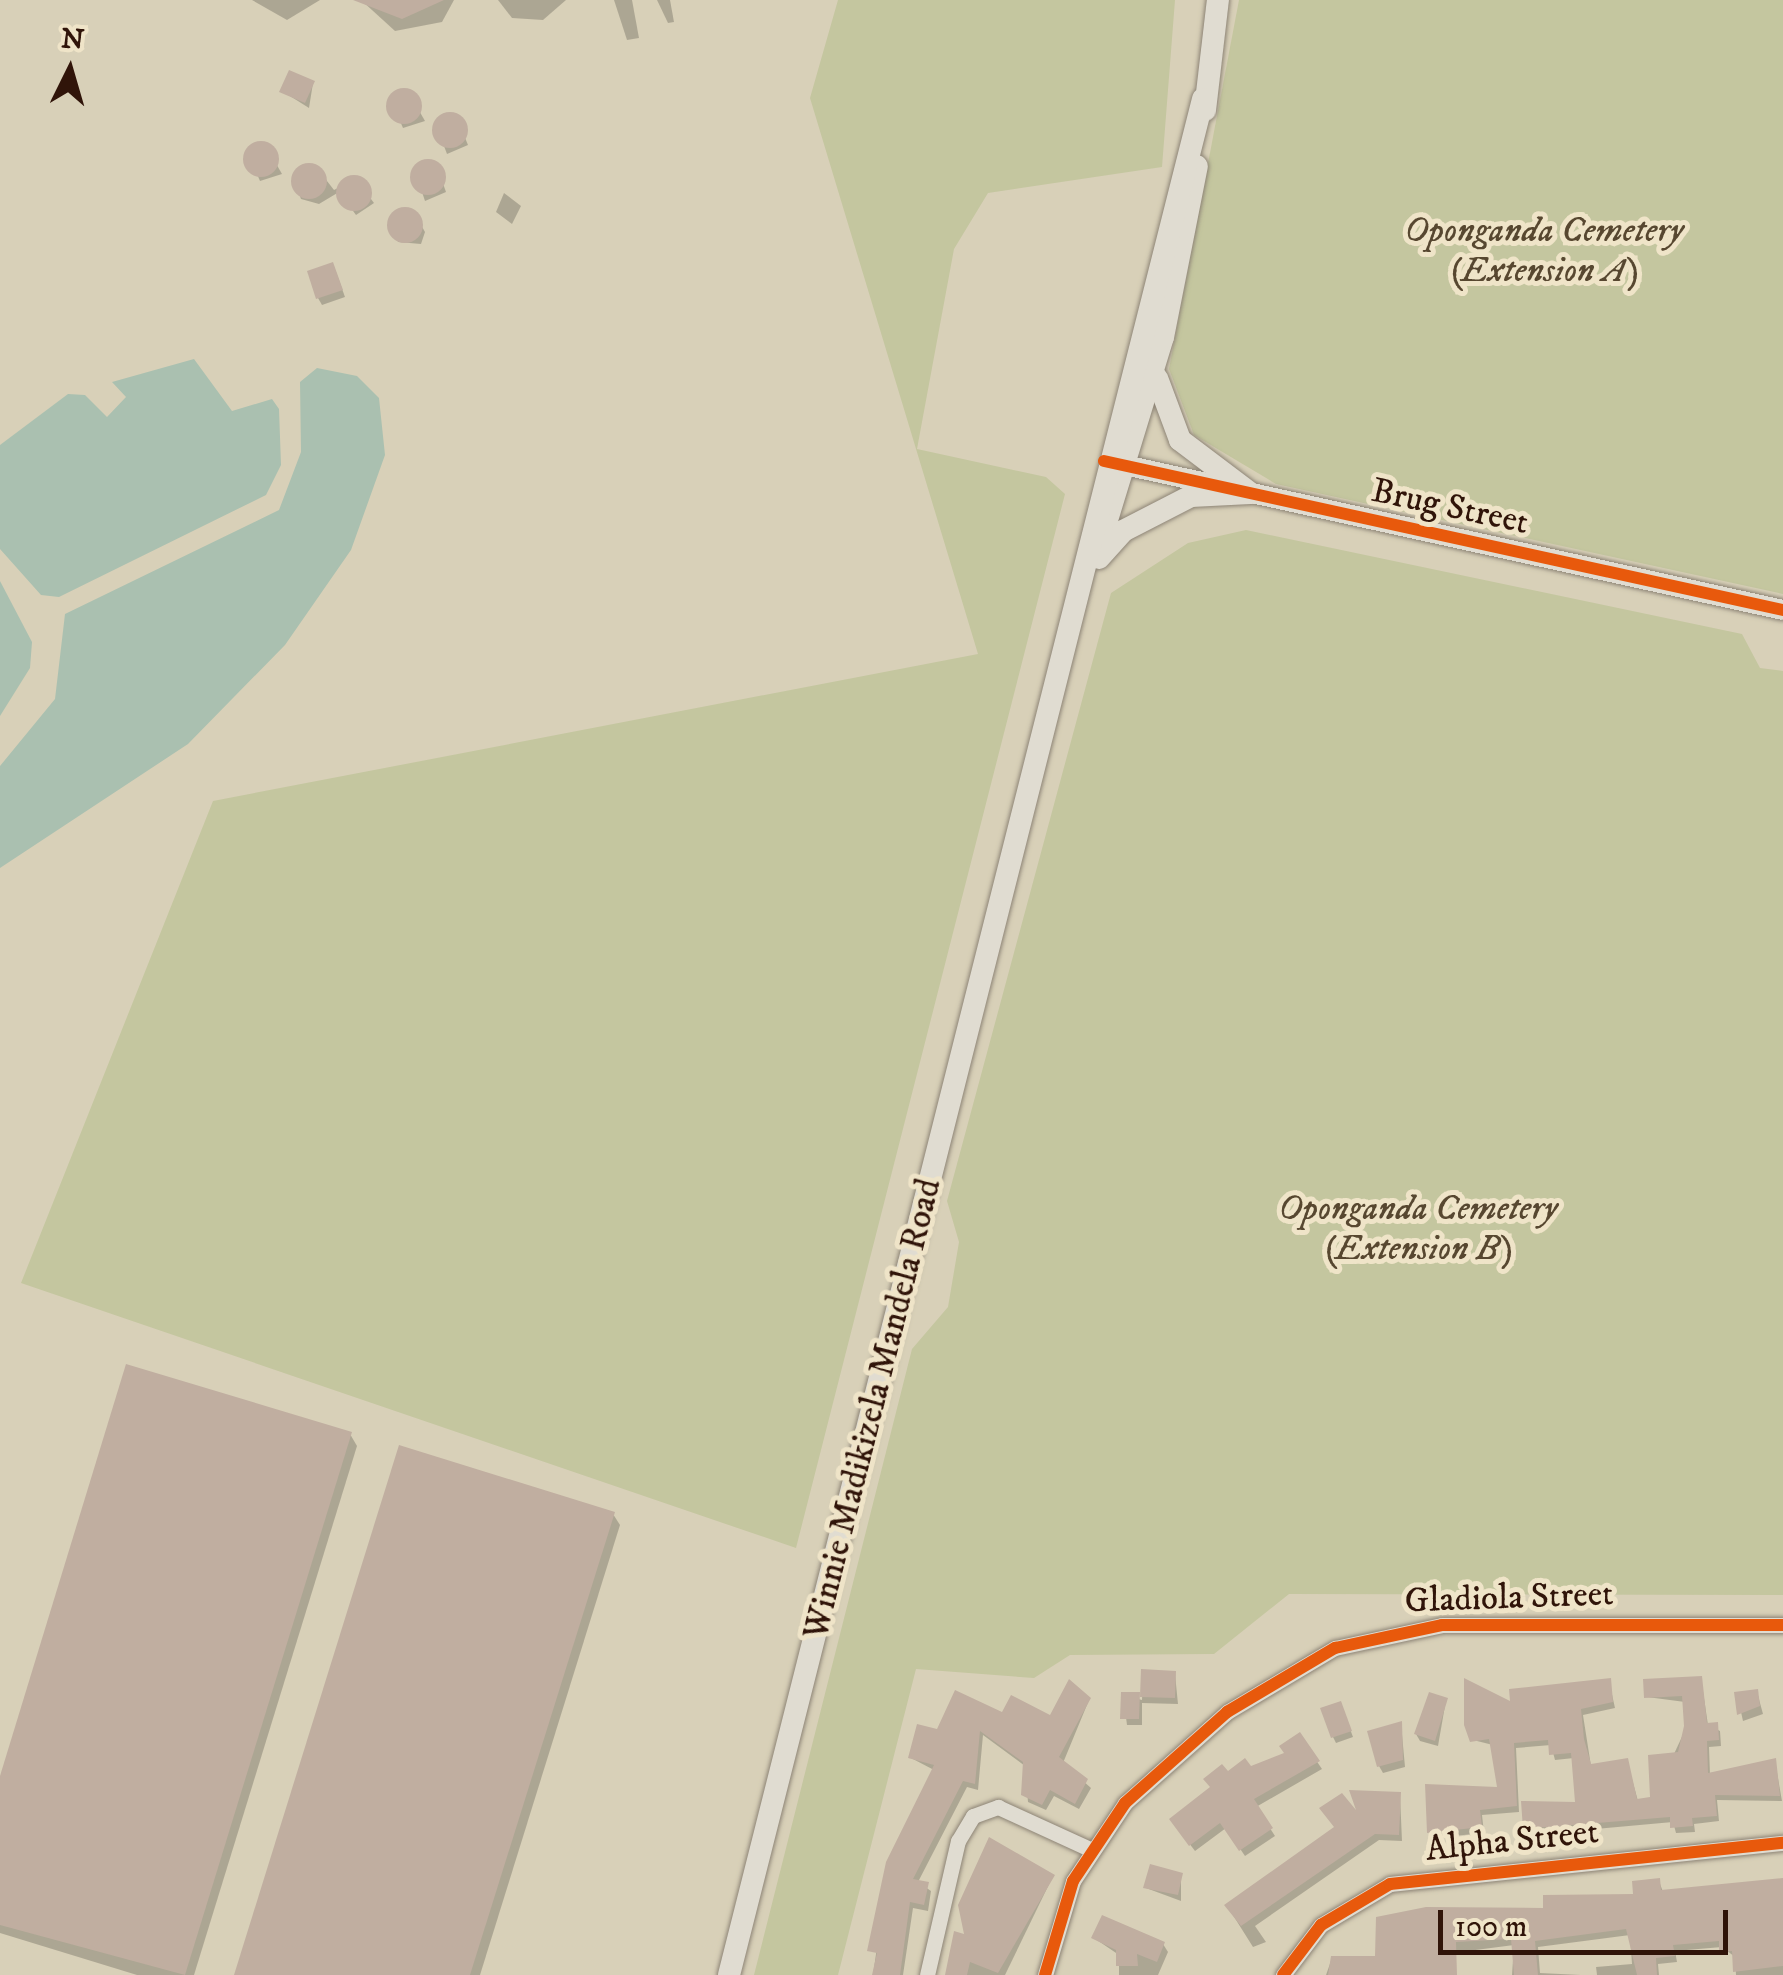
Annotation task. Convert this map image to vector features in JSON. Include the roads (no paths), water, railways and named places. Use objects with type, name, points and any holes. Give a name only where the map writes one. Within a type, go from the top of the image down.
[{"type":"main road","name":"Winnie Madikizela Mandela Road","points":[[1018,844],[1094,563],[1114,463],[1163,337],[1218,0]]},
{"type":"main road","name":"Winnie Madikizela Mandela Road","points":[[729,1975],[1018,844],[1203,99]]},
{"type":"main road","points":[[1163,337],[1156,387],[1168,423],[1250,493]]},
{"type":"main road","points":[[1094,563],[1155,512],[1192,496],[1250,493]]},
{"type":"street","name":"Brug Street","points":[[1114,463],[1783,610]]},
{"type":"street","name":"Gladiola Street","points":[[1045,1975],[1055,1924],[1092,1850],[1192,1739],[1293,1670],[1361,1639],[1442,1625],[1783,1625]]},
{"type":"street","points":[[927,1975],[958,1842],[973,1816],[998,1806],[1092,1850]]},
{"type":"street","name":"Alpha Street","points":[[1283,1975],[1321,1925],[1390,1884],[1783,1844]]},
{"type":"park label","name":"Oponganda Cemetery (Extension A)","points":[[1544,251]]},
{"type":"park label","name":"Oponganda Cemetery (Extension B)","points":[[1418,1229]]}]
